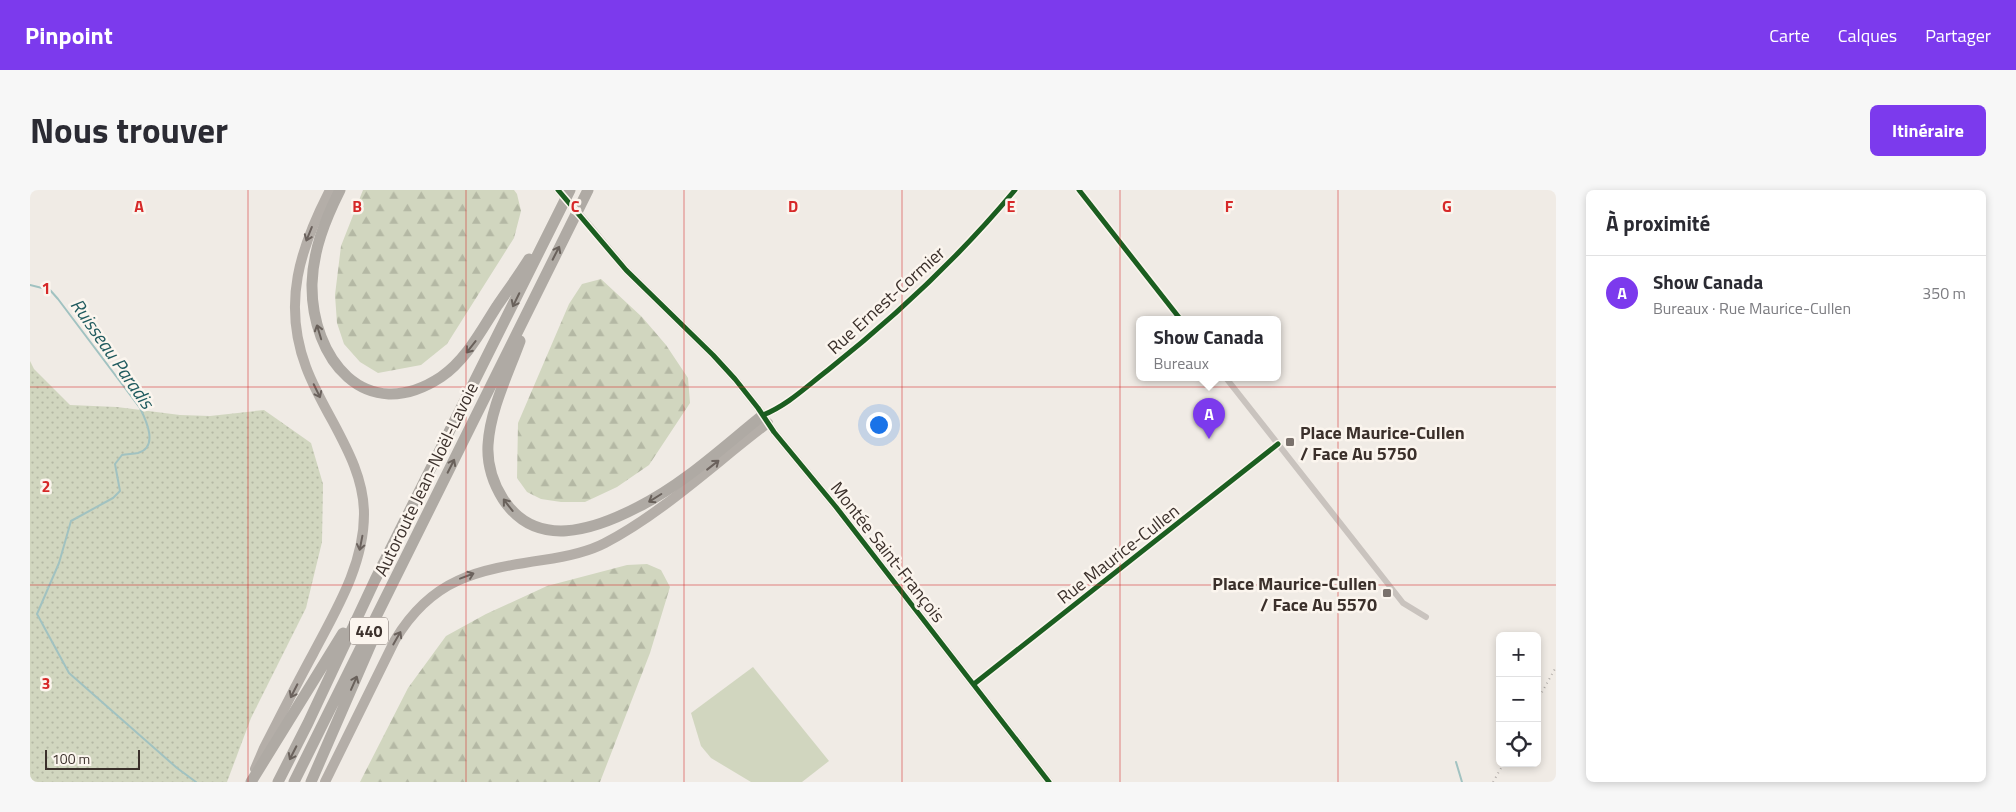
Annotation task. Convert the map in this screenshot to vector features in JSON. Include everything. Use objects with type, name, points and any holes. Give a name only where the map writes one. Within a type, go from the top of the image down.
[{"type":"highway","points":[[250,782],[264,748],[343,594],[356,564],[362,540],[364,507],[359,481],[347,449],[306,366],[296,325],[295,293],[301,258],[309,232],[330,190]]},
{"type":"highway","points":[[340,190],[324,226],[315,257],[312,287],[317,325],[325,348],[340,370],[359,386],[383,393],[400,393],[423,386],[443,375],[457,363],[474,342],[553,225]]},
{"type":"highway","name":"Autoroute Jean-Noël-Lavoie","points":[[278,782],[308,723],[374,580],[570,190]]},
{"type":"highway","name":"Autoroute Jean-Noël-Lavoie","points":[[294,782],[588,190]]},
{"type":"highway","points":[[542,280],[496,408],[488,447],[491,472],[498,490],[513,511],[529,524],[548,531],[572,531],[596,525],[630,512],[670,488],[765,419]]},
{"type":"highway","points":[[325,782],[396,640],[409,619],[431,597],[452,583],[479,572],[576,554],[606,543],[659,508],[765,419]]},
{"type":"highway","points":[[311,782],[430,510]]},
{"type":"highway","points":[[250,782],[374,580]]},
{"type":"street","name":"Montée Saint-François","points":[[558,190],[640,284],[718,360],[1049,782]]},
{"type":"street","name":"Rue Ernest-Cormier","points":[[765,419],[859,345],[907,303],[968,243],[1015,190]]},
{"type":"street","points":[[1079,190],[1178,316]]},
{"type":"street","points":[[1228,381],[1402,603],[1426,617]]},
{"type":"street","name":"Rue Maurice-Cullen","points":[[974,684],[1278,444]]},
{"type":"green space","points":[[363,190],[514,190],[517,194],[521,211],[514,238],[447,344],[421,365],[378,373],[360,362],[344,344],[337,323],[335,295],[341,246]]},
{"type":"green space","points":[[601,279],[642,317],[666,345],[688,378],[690,403],[649,465],[617,487],[585,502],[561,502],[541,499],[527,492],[517,478],[518,423],[569,304],[582,284]]},
{"type":"green space","points":[[30,361],[34,369],[70,405],[117,407],[180,415],[210,416],[264,410],[311,443],[323,484],[322,542],[306,608],[251,718],[227,782],[30,782]]},
{"type":"green space","points":[[647,564],[661,570],[670,587],[650,653],[600,782],[360,782],[408,688],[446,636],[486,614],[547,586],[627,565]]},
{"type":"green space","points":[[753,667],[829,761],[802,782],[751,782],[711,758],[701,746],[691,713]]},
{"type":"waterway","name":"Ruisseau Paradis","points":[[30,285],[50,290],[58,299],[140,408],[149,433],[148,445],[144,450],[138,453],[122,455],[115,464],[120,491],[113,498],[71,521],[59,563],[37,614],[69,673],[177,768],[196,782]]},
{"type":"waterway","points":[[1456,762],[1462,782]]},
{"type":"railway","points":[[1541,694],[1556,667]]},
{"type":"railway","points":[[1493,782],[1502,767]]},
{"type":"cycle path","points":[[558,190],[626,270],[735,379],[774,432],[836,507],[1049,782]]},
{"type":"cycle path","points":[[763,415],[797,395],[903,307],[950,262],[1015,190]]},
{"type":"cycle path","points":[[1079,190],[1178,316]]},
{"type":"cycle path","points":[[974,684],[1278,444]]},
{"type":"place","name":"Show Canada","points":[[1209,439]]},
{"type":"place","name":"Place Maurice-Cullen / Face Au 5750","points":[[1290,442]]},
{"type":"place","name":"Place Maurice-Cullen / Face Au 5570","points":[[1387,593]]}]
